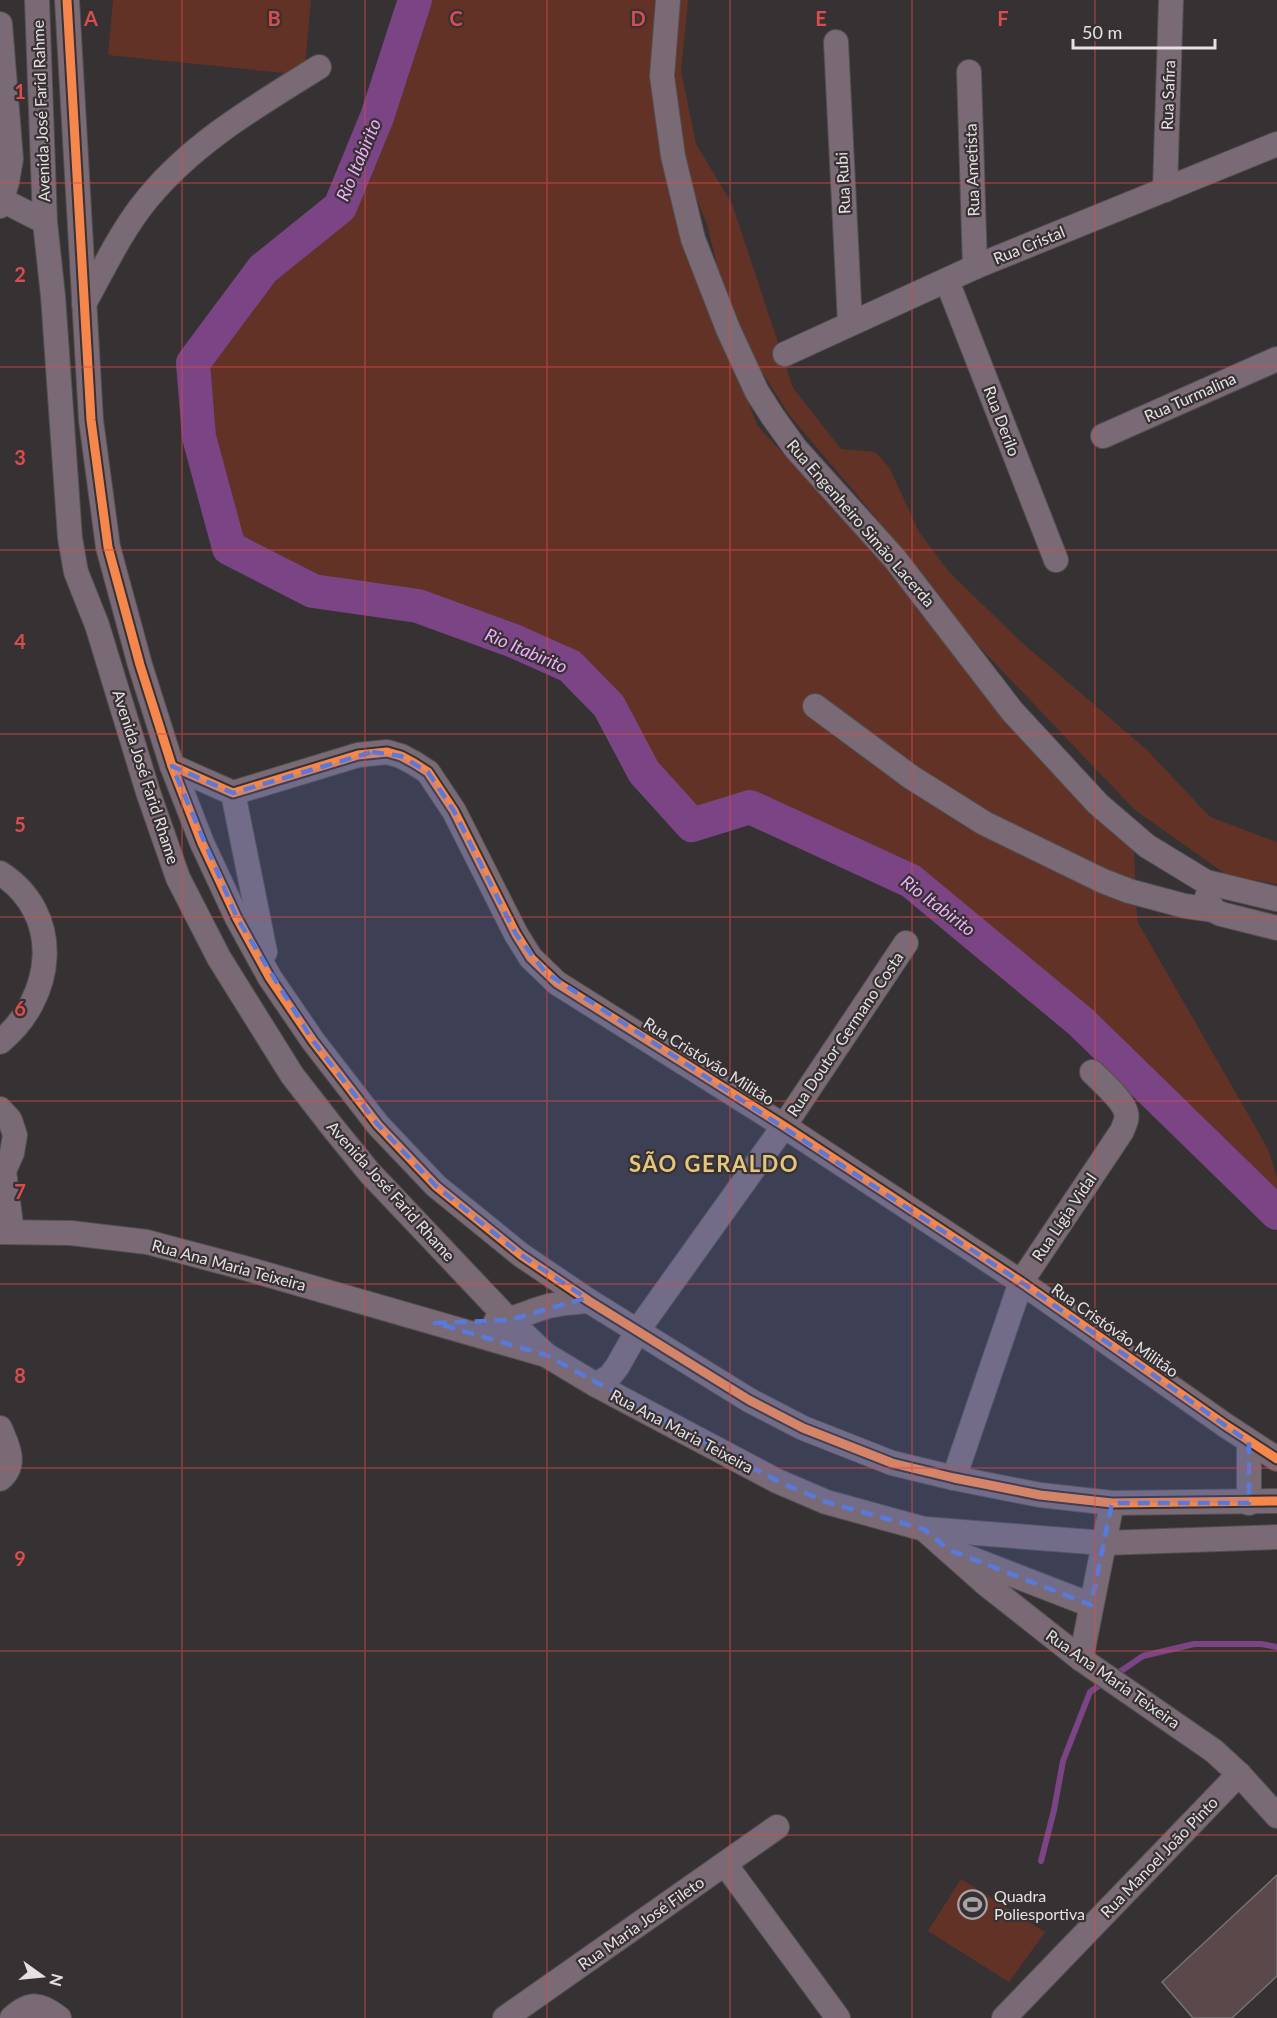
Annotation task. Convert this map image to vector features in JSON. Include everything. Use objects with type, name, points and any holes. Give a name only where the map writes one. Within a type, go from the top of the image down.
[{"type":"street","name":"Avenida José Farid Rahme","points":[[37,0],[45,222]]},
{"type":"street","points":[[67,0],[91,420],[108,547],[140,665],[172,766],[202,843],[237,918],[270,978],[313,1041],[378,1125],[436,1186],[521,1255],[749,1400],[803,1428],[892,1463],[1040,1495],[1112,1503],[1277,1501]]},
{"type":"street","name":"Rua Engenheiro Simão Lacerda","points":[[668,0],[662,76],[673,156],[693,239],[757,392],[796,449],[895,559],[1012,711],[1098,804],[1147,846],[1206,882],[1277,899]]},
{"type":"street","name":"Rua Safira","points":[[1165,190],[1171,0]]},
{"type":"street","points":[[0,24],[10,159],[1,203],[45,222]]},
{"type":"street","name":"Rua Rubi","points":[[836,42],[850,323]]},
{"type":"street","points":[[84,303],[148,198],[184,160],[225,128],[319,68]]},
{"type":"street","name":"Rua Ametista","points":[[969,72],[975,267]]},
{"type":"street","name":"Rua Cristal","points":[[785,354],[975,267],[1277,144]]},
{"type":"street","name":"Avenida José Farid Rhame","points":[[45,222],[53,296],[70,538],[76,572],[98,625],[148,792],[178,878],[219,958],[292,1075],[369,1172],[509,1320],[546,1355]]},
{"type":"street","name":"Rua Derilo","points":[[947,281],[1056,560]]},
{"type":"street","name":"Rua Turmalina","points":[[1103,436],[1277,359]]},
{"type":"street","points":[[815,706],[911,777],[984,823],[1103,881],[1185,906],[1213,910],[1256,924],[1277,928]]},
{"type":"street","name":"Rua Cristóvão Militão","points":[[232,793],[358,754],[387,752],[414,763],[428,772],[438,784],[516,934],[531,958],[545,972],[584,1000],[784,1126],[1021,1282],[1249,1442],[1277,1459]]},
{"type":"street","points":[[172,766],[232,793],[270,978]]},
{"type":"street","points":[[0,873],[7,877],[31,904],[44,934],[46,965],[37,994],[24,1018],[0,1042]]},
{"type":"street","points":[[1206,882],[1207,900],[1213,910]]},
{"type":"street","name":"Rua Doutor Germano Costa","points":[[596,1385],[610,1376],[617,1367],[638,1330],[784,1126],[906,944]]},
{"type":"street","name":"Rua Lígia Vidal","points":[[954,1478],[1021,1282],[1122,1131],[1126,1120],[1123,1105],[1092,1072]]},
{"type":"street","points":[[0,1109],[10,1120],[15,1135],[12,1153],[4,1171],[6,1232]]},
{"type":"street","name":"Rua Ana Maria Teixeira","points":[[6,1232],[71,1233],[147,1242],[546,1355],[596,1385],[777,1481],[826,1502],[924,1529],[986,1584],[1084,1662],[1195,1736],[1239,1774],[1277,1816]]},
{"type":"street","points":[[435,1323],[509,1320],[541,1308],[590,1301]]},
{"type":"street","points":[[0,1428],[10,1453],[10,1461],[9,1469],[0,1479]]},
{"type":"street","points":[[1249,1442],[1249,1503]]},
{"type":"street","points":[[1084,1662],[1091,1605],[1112,1503]]},
{"type":"street","points":[[924,1529],[1104,1543],[1277,1537]]},
{"type":"street","points":[[949,1550],[1091,1605]]},
{"type":"street","name":"Rua Manoel João Pinto","points":[[1004,2018],[1239,1774]]},
{"type":"street","name":"Rua Maria José Fileto","points":[[521,2014],[777,1827]]},
{"type":"street","points":[[725,1864],[838,2018]]},
{"type":"street","points":[[12,2018],[21,2010],[33,2006],[45,2008],[59,2018]]},
{"type":"highlighted area","points":[[372,752],[401,756],[428,772],[454,811],[516,934],[545,972],[1021,1282],[1249,1442],[1249,1503],[1112,1503],[1091,1605],[949,1550],[924,1529],[826,1502],[777,1481],[546,1355],[435,1323],[509,1320],[586,1298],[521,1255],[436,1186],[378,1125],[313,1041],[237,918],[172,766],[233,793]]},
{"type":"shaded area","points":[[113,0],[311,0],[304,75],[108,55]]},
{"type":"shaded area","points":[[415,0],[688,0],[681,71],[696,144],[732,204],[793,388],[841,449],[875,452],[889,467],[919,532],[949,572],[1019,640],[1147,750],[1210,817],[1277,842],[1277,884],[1227,875],[1135,810],[967,634],[864,503],[790,416],[731,323],[707,224],[689,180],[693,247],[757,425],[891,571],[1009,719],[1134,852],[1137,921],[1268,1149],[1277,1178],[1277,1213],[1081,1022],[911,881],[750,807],[692,825],[644,772],[609,706],[570,666],[514,641],[418,606],[313,591],[229,548],[199,437],[193,363],[263,269],[340,207],[377,117]],"holes":[[[654,45],[662,125],[650,81]]]},
{"type":"shaded area","name":"Quadra Poliesportiva","points":[[961,1879],[1045,1932],[1009,1982],[928,1931]]},
{"type":"building","points":[[1277,1875],[1277,1976],[1232,2018],[1193,2018],[1162,1982]]},
{"type":"waterway","name":"Rio Itabirito","points":[[415,0],[377,117],[340,207],[263,269],[193,363],[199,437],[229,548],[313,591],[418,606],[514,641],[570,666],[609,706],[644,772],[692,825],[750,807],[911,881],[1081,1022],[1277,1213]]},
{"type":"waterway","points":[[1115,1675],[1143,1656],[1194,1644],[1261,1644],[1277,1647]]},
{"type":"waterway","points":[[1041,1861],[1063,1761],[1090,1692],[1104,1682]]},
{"type":"cycle path","points":[[67,0],[91,420],[108,547],[140,665],[172,766],[202,843],[237,918],[270,978],[313,1041],[378,1125],[436,1186],[521,1255],[589,1301],[749,1400],[803,1428],[892,1463],[1040,1495],[1112,1503],[1277,1501]]},
{"type":"cycle path","points":[[172,766],[233,793],[358,755],[387,752],[414,763],[428,772],[454,811],[516,934],[531,958],[557,983],[784,1126],[1021,1282],[1277,1459]]},
{"type":"place","name":"Quadra Poliesportiva","points":[[973,1905]]},
{"type":"district","name":"SÃO GERALDO","points":[[714,1164]]}]
